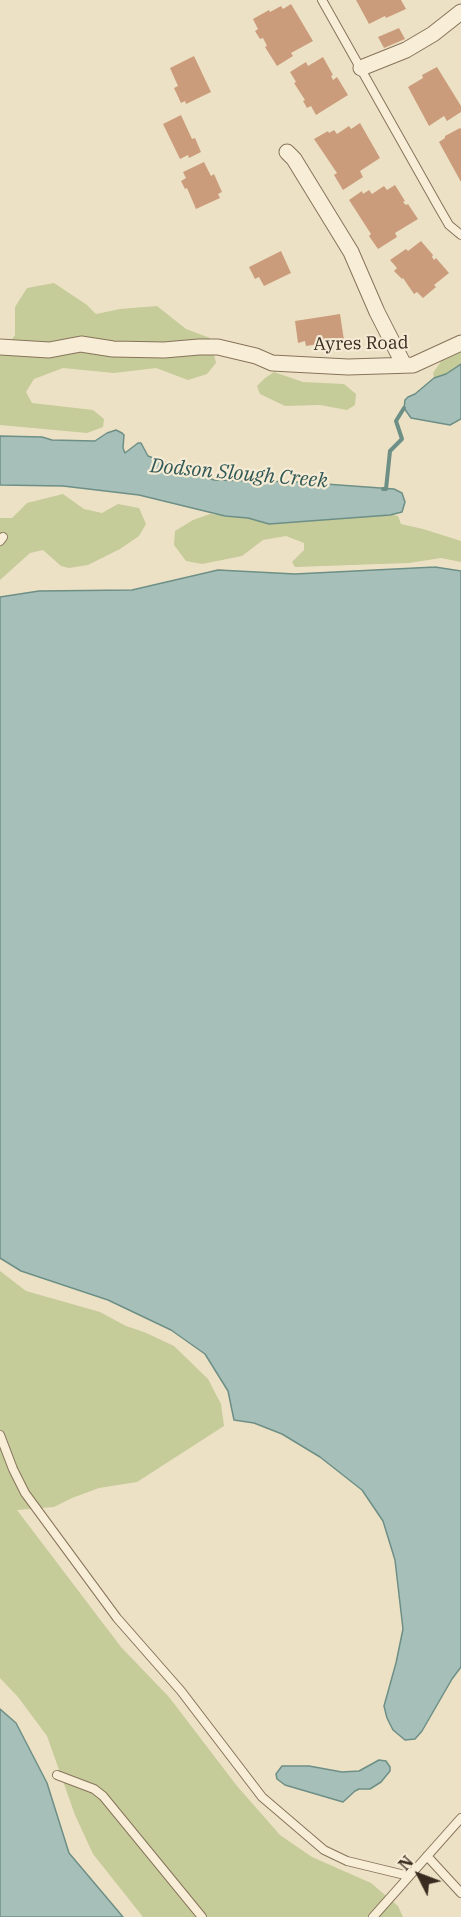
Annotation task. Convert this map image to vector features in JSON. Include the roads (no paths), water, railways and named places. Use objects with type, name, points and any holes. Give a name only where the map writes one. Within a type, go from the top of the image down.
[{"type":"street","points":[[361,68],[406,50],[434,34],[461,12]]},
{"type":"street","points":[[286,152],[294,159],[351,252],[377,312],[404,365]]},
{"type":"street","name":"Ayres Road","points":[[0,347],[49,350],[81,344],[113,349],[164,350],[218,347],[256,356],[272,363],[348,367],[413,365],[461,343]]},
{"type":"lane","points":[[322,0],[449,225],[461,235]]},
{"type":"lane","points":[[0,1435],[25,1493],[117,1618],[182,1691],[262,1797],[324,1850],[347,1861],[409,1876]]},
{"type":"lane","points":[[57,1775],[94,1789],[104,1796],[202,1917]]},
{"type":"lane","points":[[374,1917],[461,1818]]},
{"type":"lane","points":[[427,1856],[461,1893]]},
{"type":"water","points":[[461,364],[461,419],[450,425],[411,418],[404,408],[405,400],[434,378],[446,374]]},
{"type":"water","points":[[116,430],[124,435],[125,453],[141,443],[148,456],[214,480],[298,482],[394,489],[402,493],[405,502],[402,512],[390,515],[269,524],[139,495],[63,486],[0,485],[0,436],[95,441]]},
{"type":"water","points":[[435,567],[461,571],[461,1667],[422,1731],[415,1739],[405,1740],[393,1730],[384,1706],[403,1629],[395,1560],[383,1521],[362,1490],[320,1457],[282,1434],[254,1423],[234,1420],[228,1391],[205,1354],[171,1330],[108,1300],[21,1271],[0,1258],[0,597],[39,591],[132,590],[218,570],[295,574]]},
{"type":"water","points":[[0,1709],[16,1723],[47,1783],[69,1853],[123,1917],[0,1917]]},
{"type":"water","points":[[379,1760],[386,1761],[390,1767],[390,1771],[381,1782],[370,1789],[355,1791],[343,1802],[285,1785],[277,1779],[276,1774],[282,1766],[309,1766],[342,1772],[359,1771]]},
{"type":"waterway","name":"Dodson Slough Creek","points":[[383,489],[386,489],[390,451],[402,439],[396,421],[404,408]]}]
